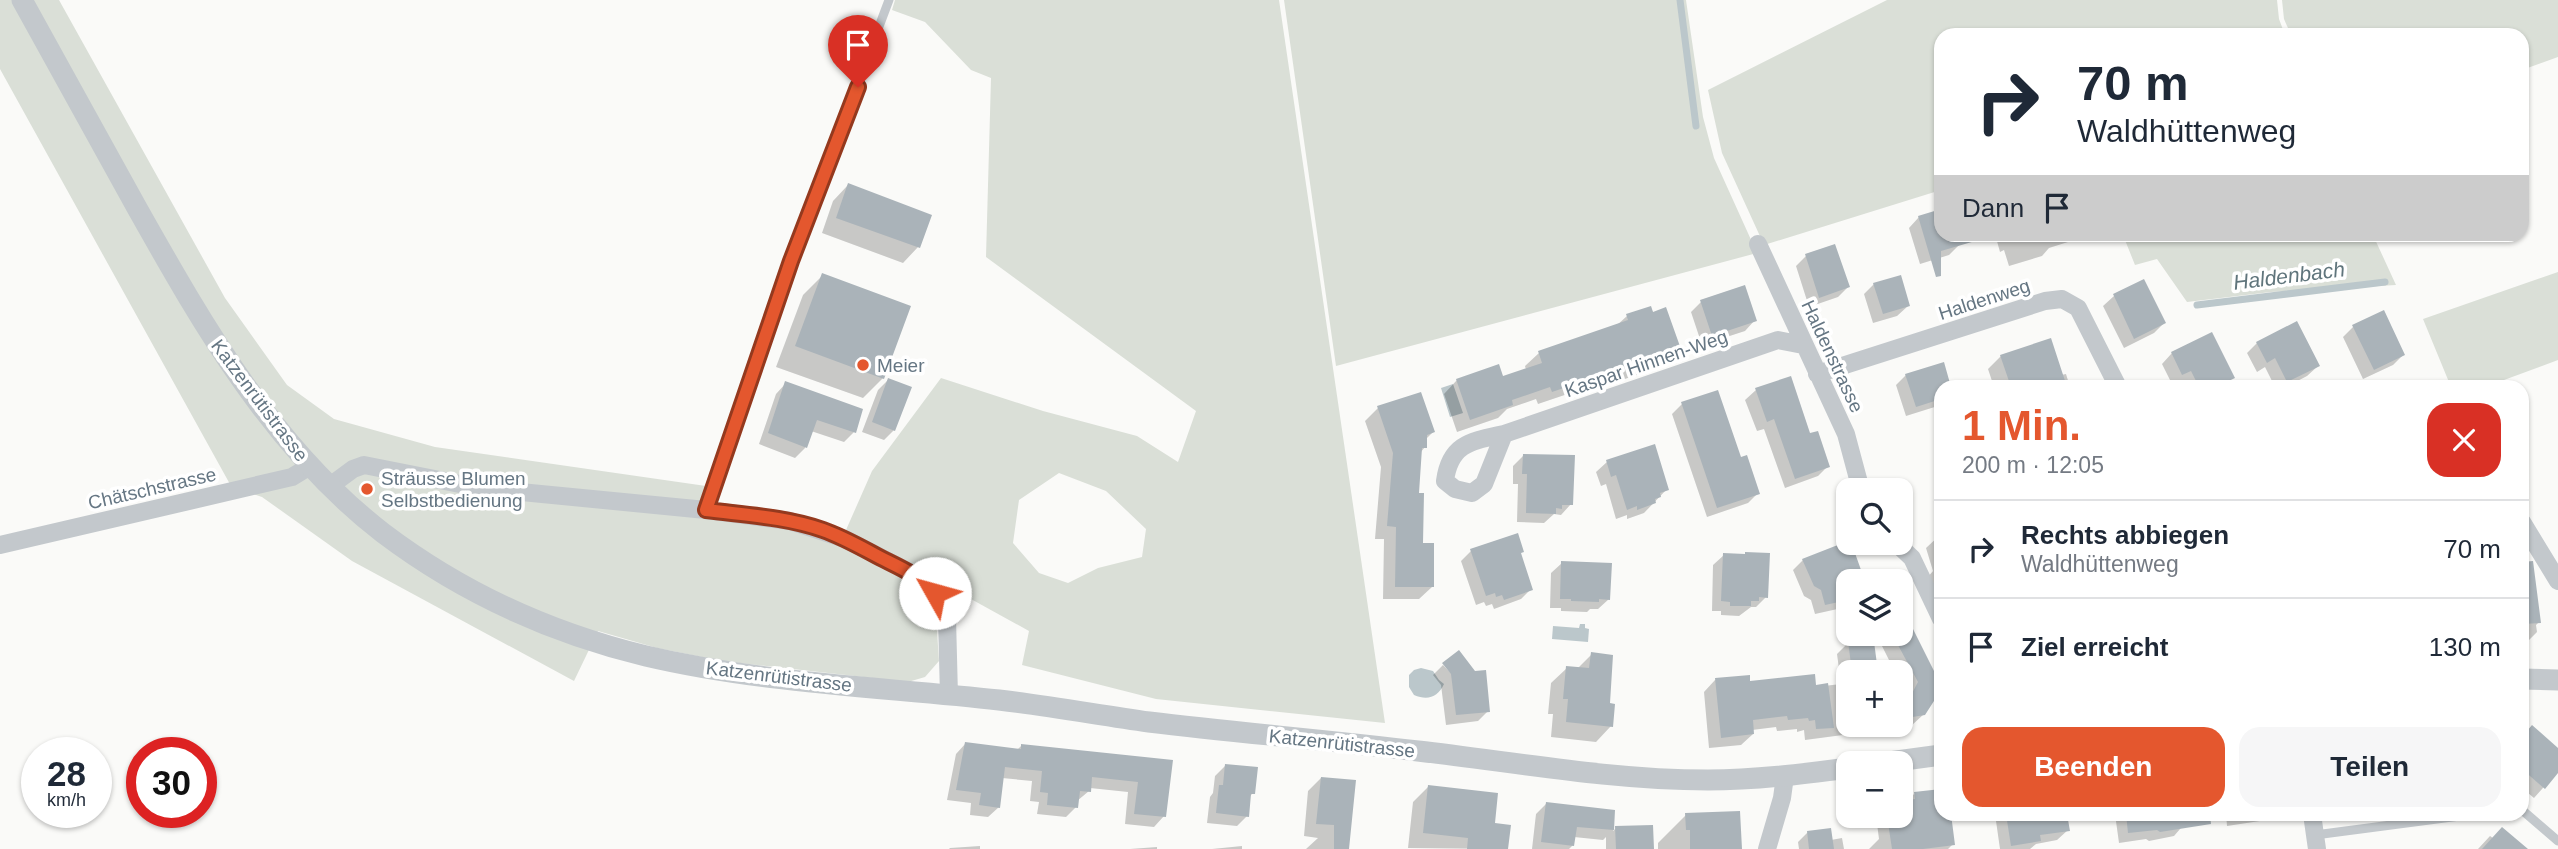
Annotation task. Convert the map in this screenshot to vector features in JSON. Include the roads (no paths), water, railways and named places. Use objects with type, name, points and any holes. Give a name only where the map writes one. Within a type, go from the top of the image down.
[{"type":"street","name":"Katzenrütistrasse","points":[[22,0],[193,308],[266,414],[310,466],[381,531],[427,564],[479,594],[531,619],[644,655],[704,667],[782,678],[1000,700],[1152,722],[1629,776],[1708,780],[1785,776],[1836,770]]},
{"type":"street","name":"Haldenstrasse","points":[[1758,244],[1846,434],[1858,478]]},
{"type":"street","name":"Haldenweg","points":[[1817,374],[2045,301],[2062,299],[2078,308],[2114,380]]},
{"type":"street","name":"Kaspar Hinnen-Weg","points":[[1504,434],[1778,340],[1803,345]]},
{"type":"street","points":[[330,486],[353,469],[364,465],[480,488],[706,510],[790,521],[821,529],[845,538],[925,583],[942,605],[947,618],[949,696]]},
{"type":"street","name":"Chätschstrasse","points":[[0,545],[292,477],[310,466]]},
{"type":"street","points":[[2529,533],[2558,580]]},
{"type":"street","points":[[1909,555],[1934,604]]},
{"type":"street","points":[[2529,679],[2558,680]]},
{"type":"street","points":[[1913,759],[1934,756]]},
{"type":"street","points":[[1767,849],[1782,798],[1785,776]]},
{"type":"street","points":[[2313,821],[2316,842]]},
{"type":"lane","points":[[706,510],[791,261],[889,1]]},
{"type":"lane","points":[[2529,816],[2558,841]]},
{"type":"lane","points":[[2316,842],[2434,821]]},
{"type":"waterway","name":"Haldenbach","points":[[1680,0],[1696,126]]},
{"type":"waterway","name":"Haldenbach","points":[[2197,305],[2385,282]]},
{"type":"place","name":"Meier","points":[[863,365]]},
{"type":"place","name":"Sträusse Blumen Selbstbedienung","points":[[367,489]]}]
